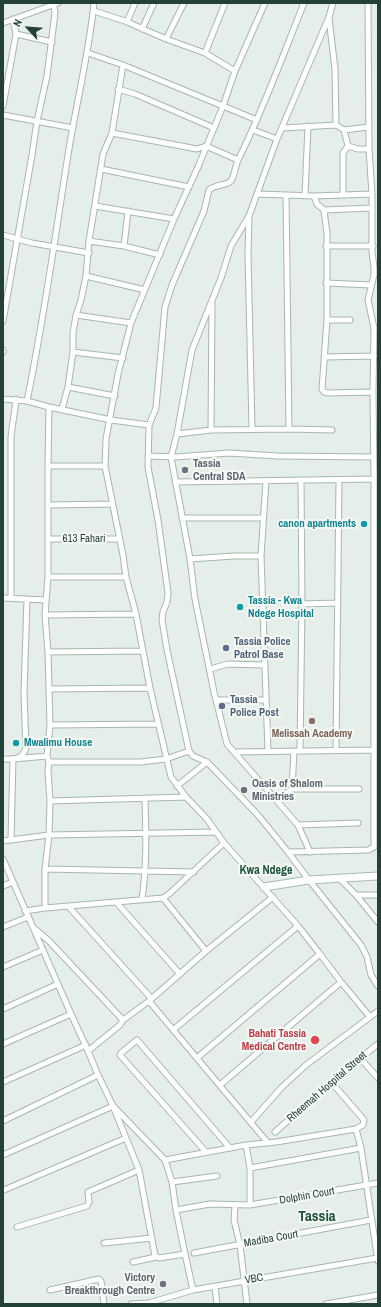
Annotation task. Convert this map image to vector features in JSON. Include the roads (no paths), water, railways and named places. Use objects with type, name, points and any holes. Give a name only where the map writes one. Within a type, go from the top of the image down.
[{"type":"street","points":[[27,401],[73,128],[88,53],[94,3]]},
{"type":"street","points":[[127,22],[135,3]]},
{"type":"street","points":[[142,29],[154,3]]},
{"type":"street","points":[[166,39],[184,3]]},
{"type":"street","points":[[205,53],[225,3]]},
{"type":"street","points":[[265,3],[235,71],[214,128],[131,323],[118,374],[105,451],[105,466],[126,577],[136,614],[150,688],[171,777],[186,797],[207,819],[224,843],[298,926],[340,982],[370,1018]]},
{"type":"street","points":[[304,3],[253,130],[238,160],[231,180],[209,190],[204,211],[172,285],[165,307],[156,408],[149,425],[149,476],[158,520],[168,593],[162,620],[189,751],[193,756],[207,762],[258,815],[288,852],[361,945],[367,957],[371,975],[378,986]]},
{"type":"street","points":[[310,852],[298,825],[227,744],[216,700],[195,599],[190,559],[170,457],[177,434],[192,350],[221,278],[231,246],[249,216],[277,139],[329,17],[333,3]]},
{"type":"street","points":[[288,852],[368,850],[374,847],[374,328],[368,300],[374,275],[371,208],[372,194],[369,149],[368,3]]},
{"type":"street","points":[[3,23],[56,4],[47,76],[37,121],[3,321]]},
{"type":"street","points":[[94,11],[127,22],[166,39],[205,53],[235,71]]},
{"type":"street","points":[[329,17],[335,69],[336,125]]},
{"type":"street","points":[[3,106],[16,34],[13,19]]},
{"type":"street","points":[[16,34],[52,42]]},
{"type":"street","points":[[88,53],[123,65],[257,120]]},
{"type":"street","points":[[62,409],[68,387],[76,315],[86,276],[103,154],[112,133],[123,65]]},
{"type":"street","points":[[118,89],[135,94],[214,128]]},
{"type":"street","points":[[3,115],[73,128]]},
{"type":"street","points":[[282,128],[336,125],[344,130],[369,127]]},
{"type":"street","points":[[305,195],[308,126]]},
{"type":"street","points":[[253,130],[277,139]]},
{"type":"street","points":[[343,195],[343,154],[348,146],[344,130]]},
{"type":"street","points":[[112,133],[196,150],[206,146],[238,160]]},
{"type":"street","points":[[348,146],[358,149],[369,149]]},
{"type":"street","points":[[101,169],[189,187]]},
{"type":"street","points":[[258,194],[314,196],[372,194]]},
{"type":"street","points":[[286,195],[288,429]]},
{"type":"street","points":[[314,196],[317,204],[324,210],[327,234],[327,320],[322,390],[328,393],[373,392]]},
{"type":"street","points":[[96,206],[174,219]]},
{"type":"street","points":[[324,210],[371,208]]},
{"type":"street","points":[[124,246],[128,211]]},
{"type":"street","points":[[249,216],[248,253],[252,429]]},
{"type":"street","points":[[3,235],[89,253]]},
{"type":"street","points":[[90,241],[124,246],[160,255]]},
{"type":"street","points":[[326,246],[373,246]]},
{"type":"street","points":[[86,276],[145,290]]},
{"type":"street","points":[[326,283],[371,285]]},
{"type":"street","points":[[211,430],[212,299]]},
{"type":"street","points":[[76,315],[131,323]]},
{"type":"street","points":[[327,320],[350,320]]},
{"type":"street","points":[[73,352],[123,358]]},
{"type":"street","points":[[324,357],[374,356]]},
{"type":"street","points":[[68,387],[115,396]]},
{"type":"street","points":[[3,399],[16,399],[111,420],[149,425]]},
{"type":"street","points":[[11,598],[11,438],[12,419],[16,399]]},
{"type":"street","points":[[45,908],[45,869],[49,835],[50,801],[48,784],[49,762],[47,756],[50,725],[46,615],[48,577],[49,407]]},
{"type":"street","points":[[177,434],[211,430],[332,430]]},
{"type":"street","points":[[148,456],[170,457],[229,453],[278,456],[373,457]]},
{"type":"street","points":[[48,466],[105,466]]},
{"type":"street","points":[[336,751],[338,480]]},
{"type":"street","points":[[175,482],[374,480]]},
{"type":"street","points":[[266,481],[261,556],[268,751]]},
{"type":"street","points":[[292,789],[297,751],[302,604],[301,481]]},
{"type":"street","points":[[48,505],[112,504]]},
{"type":"street","points":[[182,518],[263,518]]},
{"type":"street","name":"613 Fahari","points":[[48,539],[119,539]]},
{"type":"street","points":[[190,559],[261,556]]},
{"type":"street","points":[[48,577],[126,577]]},
{"type":"street","points":[[3,598],[46,600]]},
{"type":"street","points":[[13,759],[21,757],[26,748],[24,694],[27,599]]},
{"type":"street","points":[[302,604],[338,603]]},
{"type":"street","points":[[46,615],[136,614]]},
{"type":"street","points":[[48,652],[142,650]]},
{"type":"street","points":[[210,669],[228,664],[264,665]]},
{"type":"street","points":[[49,689],[150,688]]},
{"type":"street","points":[[216,700],[266,700]]},
{"type":"street","points":[[50,725],[158,724]]},
{"type":"street","points":[[235,752],[374,750]]},
{"type":"street","points":[[49,762],[141,762],[166,759],[189,751]]},
{"type":"street","points":[[3,759],[47,756]]},
{"type":"street","points":[[11,839],[13,759]]},
{"type":"street","points":[[177,786],[207,762]]},
{"type":"street","points":[[276,800],[292,789],[359,789]]},
{"type":"street","points":[[50,801],[186,797]]},
{"type":"street","points":[[142,899],[146,871],[145,798]]},
{"type":"street","points":[[298,825],[358,823]]},
{"type":"street","points":[[3,841],[49,835],[216,832]]},
{"type":"street","points":[[25,911],[163,898],[194,872],[224,843]]},
{"type":"street","points":[[3,859],[86,1045],[98,1076],[113,1106],[139,1170],[156,1257]]},
{"type":"street","points":[[45,869],[194,872]]},
{"type":"street","points":[[264,887],[309,880],[378,876]]},
{"type":"street","points":[[340,879],[356,895],[378,922]]},
{"type":"street","points":[[3,886],[13,882]]},
{"type":"street","points":[[356,895],[378,895]]},
{"type":"street","points":[[163,898],[206,951]]},
{"type":"street","points":[[88,1050],[179,973],[273,898]]},
{"type":"street","points":[[116,902],[179,973]]},
{"type":"street","points":[[69,907],[150,999],[173,1030],[268,1143]]},
{"type":"street","points":[[3,927],[28,917]]},
{"type":"street","points":[[173,1030],[298,926]]},
{"type":"street","points":[[34,928],[49,941],[123,1020]]},
{"type":"street","points":[[3,967],[43,950]]},
{"type":"street","points":[[197,1058],[320,954]]},
{"type":"street","points":[[220,1085],[340,982]]},
{"type":"street","points":[[3,1009],[58,984]]},
{"type":"street","points":[[251,1122],[282,1087],[306,1065],[378,1011]]},
{"type":"street","points":[[3,1044],[71,1014]]},
{"type":"street","points":[[206,1152],[120,1055],[137,1040],[230,1148]]},
{"type":"street","name":"Rheemah Hospital Street","points":[[275,1132],[378,1044]]},
{"type":"street","points":[[3,1082],[86,1045]]},
{"type":"street","points":[[360,1058],[378,1078]]},
{"type":"street","points":[[3,1121],[98,1076]]},
{"type":"street","points":[[165,1160],[246,1145],[356,1129],[362,1125],[364,1120],[360,1113],[332,1083]]},
{"type":"street","points":[[3,1155],[113,1106]]},
{"type":"street","points":[[113,1106],[165,1160],[172,1182],[176,1210],[193,1290]]},
{"type":"street","points":[[356,1129],[361,1148],[378,1259]]},
{"type":"street","points":[[4,1190],[126,1138]]},
{"type":"street","points":[[246,1145],[250,1168],[250,1205]]},
{"type":"street","points":[[250,1168],[361,1148]]},
{"type":"street","points":[[17,1227],[87,1206],[89,1202],[88,1192],[139,1170]]},
{"type":"street","points":[[172,1182],[217,1176]]},
{"type":"street","name":"Dolphin Court","points":[[176,1210],[210,1204],[235,1206],[250,1205],[378,1183]]},
{"type":"street","points":[[235,1206],[234,1220],[240,1245],[247,1304]]},
{"type":"street","name":"Madiba Court","points":[[194,1253],[371,1220]]},
{"type":"street","points":[[104,1243],[152,1238]]},
{"type":"street","points":[[133,1262],[156,1257],[159,1258],[185,1254]]},
{"type":"street","name":"VBC","points":[[131,1304],[149,1303],[193,1290],[378,1259]]},
{"type":"street","points":[[50,1290],[99,1279],[104,1304]]},
{"type":"street","points":[[215,1286],[217,1304]]},
{"type":"street","points":[[326,1304],[378,1295]]},
{"type":"place","name":"Tassia Central SDA","points":[[185,470]]},
{"type":"place","name":"canon apartments","points":[[364,524]]},
{"type":"place","name":"Tassia - Kwa Ndege Hospital","points":[[240,607]]},
{"type":"place","name":"Tassia Police Patrol Base","points":[[226,648]]},
{"type":"place","name":"Tassia Police Post","points":[[222,706]]},
{"type":"place","name":"Melissah Academy","points":[[312,721]]},
{"type":"place","name":"Mwalimu House","points":[[16,743]]},
{"type":"place","name":"Oasis of Shalom Ministries","points":[[244,790]]},
{"type":"place","name":"Bahati Tassia Medical Centre","points":[[315,1040]]},
{"type":"place","name":"Victory Breakthrough Centre","points":[[163,1284]]},
{"type":"district","name":"Kwa Ndege","points":[[266,871]]},
{"type":"district","name":"Tassia","points":[[317,1217]]}]
